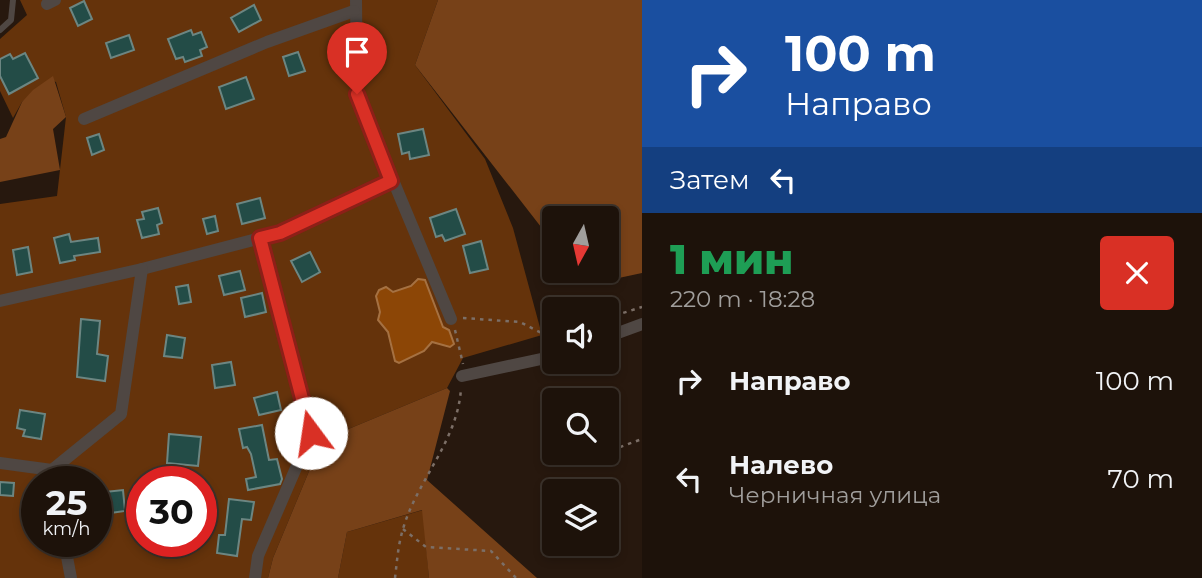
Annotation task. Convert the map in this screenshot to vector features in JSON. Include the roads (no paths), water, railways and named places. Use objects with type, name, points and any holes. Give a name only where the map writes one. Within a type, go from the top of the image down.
[{"type":"street","points":[[84,118],[355,5],[357,94],[391,181],[456,319]]},
{"type":"street","points":[[0,301],[142,269],[280,233],[391,181]]},
{"type":"street","points":[[255,578],[258,556],[311,433],[260,238]]},
{"type":"street","points":[[63,466],[121,414],[142,269]]},
{"type":"street","points":[[619,333],[642,324]]},
{"type":"street","points":[[462,376],[542,359]]},
{"type":"street","points":[[0,463],[21,468]]},
{"type":"street","points":[[67,557],[71,578]]},
{"type":"lane","points":[[0,30],[11,20],[13,0]]}]
